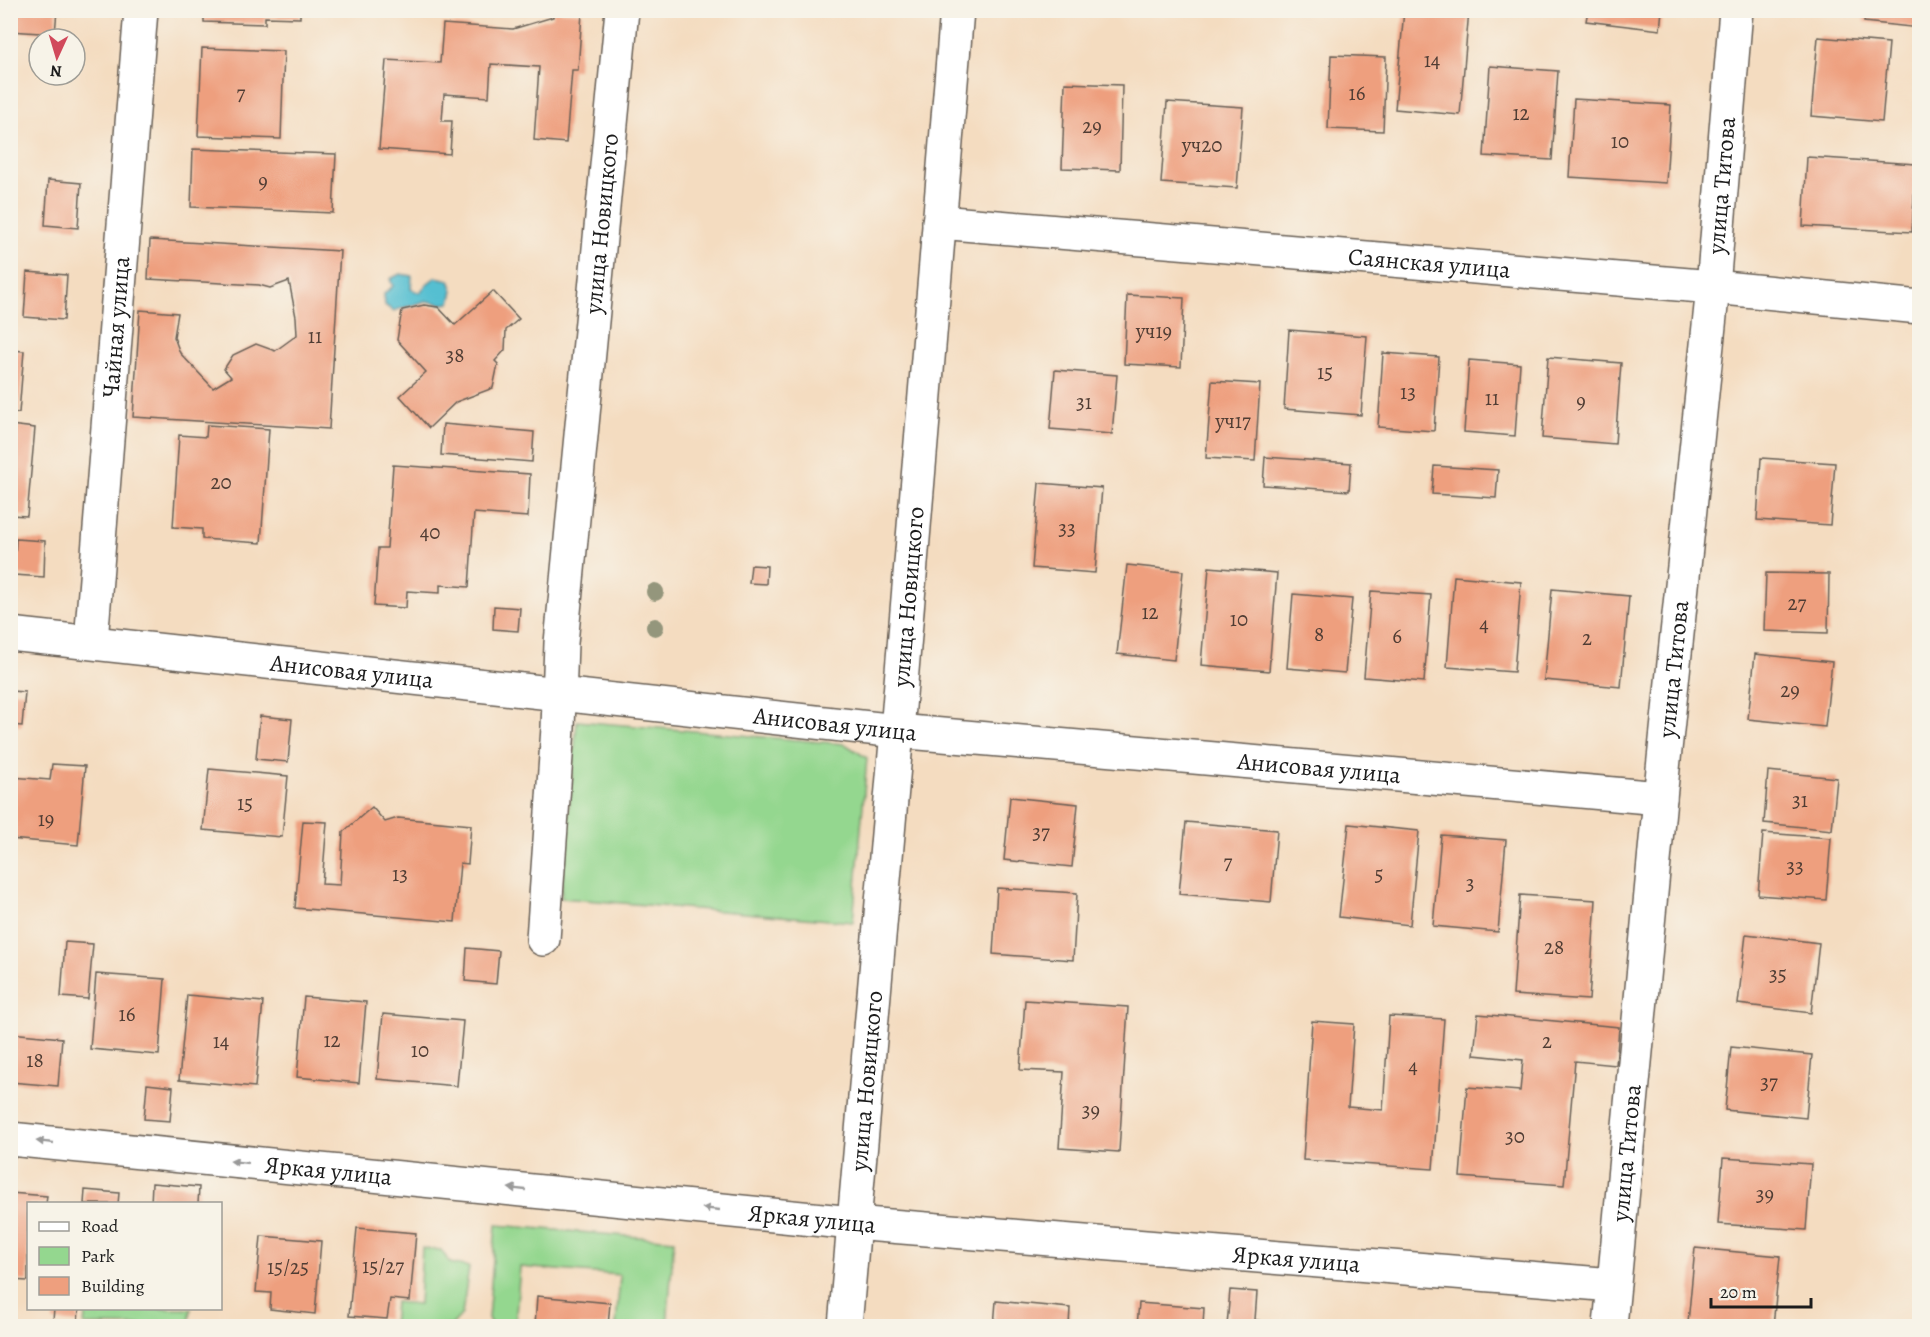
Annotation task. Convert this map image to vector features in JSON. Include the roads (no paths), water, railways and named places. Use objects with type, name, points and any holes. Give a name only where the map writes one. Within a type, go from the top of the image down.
[{"type":"street","name":"Чайная улица","points":[[91,642],[141,10]]},
{"type":"street","name":"улица Новицкого","points":[[543,939],[558,728],[561,643],[622,10]]},
{"type":"street","name":"улица Новицкого","points":[[844,1326],[897,731],[957,10]]},
{"type":"street","name":"улица Титова","points":[[1610,1326],[1660,798],[1713,287],[1736,10]]},
{"type":"street","name":"Саянская улица","points":[[939,222],[1713,287],[1920,307]]},
{"type":"street","name":"Анисовая улица","points":[[10,634],[897,731],[1660,798]]},
{"type":"street","name":"Яркая улица","points":[[10,1139],[853,1223],[1613,1285]]},
{"type":"water","points":[[400,274],[412,276],[411,289],[420,293],[436,277],[449,280],[453,291],[450,303],[426,301],[393,311],[385,305],[384,294],[393,286],[390,279]]}]
